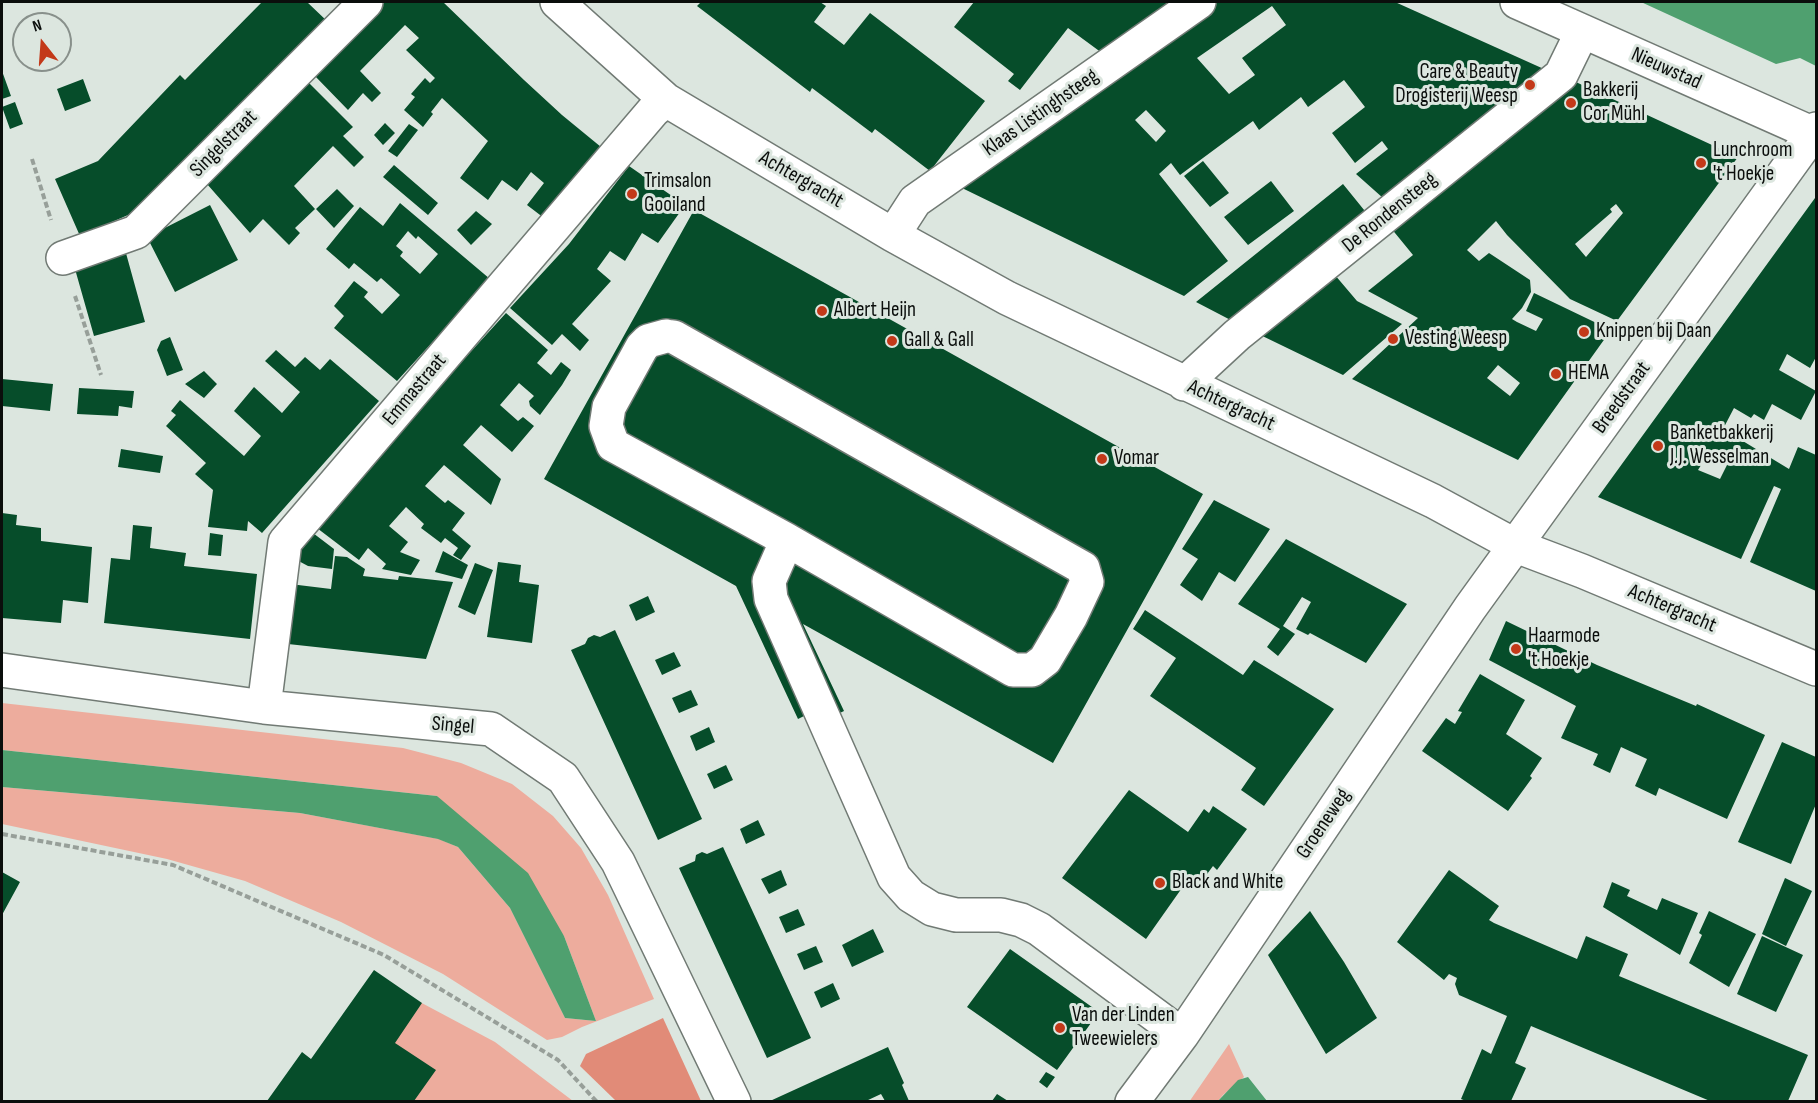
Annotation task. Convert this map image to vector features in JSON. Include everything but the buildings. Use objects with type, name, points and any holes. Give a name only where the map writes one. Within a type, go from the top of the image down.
[{"type":"street","name":"Singelstraat","points":[[63,258],[136,232],[366,2]]},
{"type":"street","name":"Achtergracht","points":[[557,2],[660,105],[1007,298],[1432,501],[1516,546],[1816,669]]},
{"type":"street","name":"Klaas Listinghsteeg","points":[[893,235],[915,201],[1199,2]]},
{"type":"street","name":"Nieuwstad","points":[[1517,2],[1815,132]]},
{"type":"street","name":"De Rondensteeg","points":[[1184,384],[1237,335],[1561,75],[1582,32]]},
{"type":"street","name":"Emmastraat","points":[[264,707],[285,542],[660,105]]},
{"type":"street","name":"Breedstraat","points":[[1516,546],[1815,132]]},
{"type":"street","points":[[666,336],[675,338],[1083,567],[1087,582],[1071,616],[1045,660],[1032,670],[1013,670],[787,540],[613,445],[606,426],[609,407],[637,354],[648,341],[666,336]]},
{"type":"street","points":[[787,540],[770,581],[771,599],[894,877],[911,896],[932,909],[956,915],[1001,915],[1021,920],[1039,929],[1182,1035]]},
{"type":"street","name":"Groeneweg","points":[[1132,1101],[1182,1035],[1470,608],[1516,546]]},
{"type":"street","name":"Singel","points":[[2,670],[264,707],[491,729],[563,778],[618,862],[734,1101]]},
{"type":"path","points":[[2,834],[172,865],[384,955],[558,1060],[597,1101]]},
{"type":"shaded area","points":[[1641,2],[1816,2],[1816,66],[1800,58],[1776,64]]},
{"type":"shaded area","points":[[2,703],[403,748],[461,763],[512,784],[553,816],[581,848],[608,895],[654,999],[562,1037],[547,1040],[443,974],[341,922],[245,881],[167,859],[2,824],[2,787],[300,813],[439,839],[458,847],[510,908],[565,1018],[596,1021],[564,936],[437,796],[2,750]]},
{"type":"shaded area","points":[[2,750],[437,796],[528,873],[564,936],[596,1021],[565,1018],[510,908],[458,847],[438,839],[300,813],[2,787]]},
{"type":"shaded area","points":[[418,1001],[495,1042],[573,1101],[412,1101],[431,1072],[389,1047]]},
{"type":"shaded area","points":[[663,1018],[701,1101],[616,1101],[580,1066],[586,1054]]},
{"type":"shaded area","points":[[1229,1044],[1244,1077],[1218,1101],[1189,1102]]},
{"type":"shaded area","points":[[1248,1077],[1267,1101],[1218,1101],[1238,1080]]},
{"type":"place","name":"Care & Beauty Drogisterij Weesp","points":[[1530,85]]},
{"type":"place","name":"Bakkerij Cor Mühl","points":[[1571,103]]},
{"type":"place","name":"Lunchroom 't Hoekje","points":[[1701,163]]},
{"type":"place","name":"Trimsalon Gooiland","points":[[632,194]]},
{"type":"place","name":"Albert Heijn","points":[[822,311]]},
{"type":"place","name":"Knippen bij Daan","points":[[1584,332]]},
{"type":"place","name":"Vesting Weesp","points":[[1393,339]]},
{"type":"place","name":"Gall & Gall","points":[[892,341]]},
{"type":"place","name":"HEMA","points":[[1556,374]]},
{"type":"place","name":"Banketbakkerij J.J. Wesselman","points":[[1658,446]]},
{"type":"place","name":"Vomar","points":[[1102,459]]},
{"type":"place","name":"Haarmode 't Hoekje","points":[[1516,649]]},
{"type":"place","name":"Black and White","points":[[1160,883]]},
{"type":"place","name":"Van der Linden Tweewielers","points":[[1060,1028]]}]
